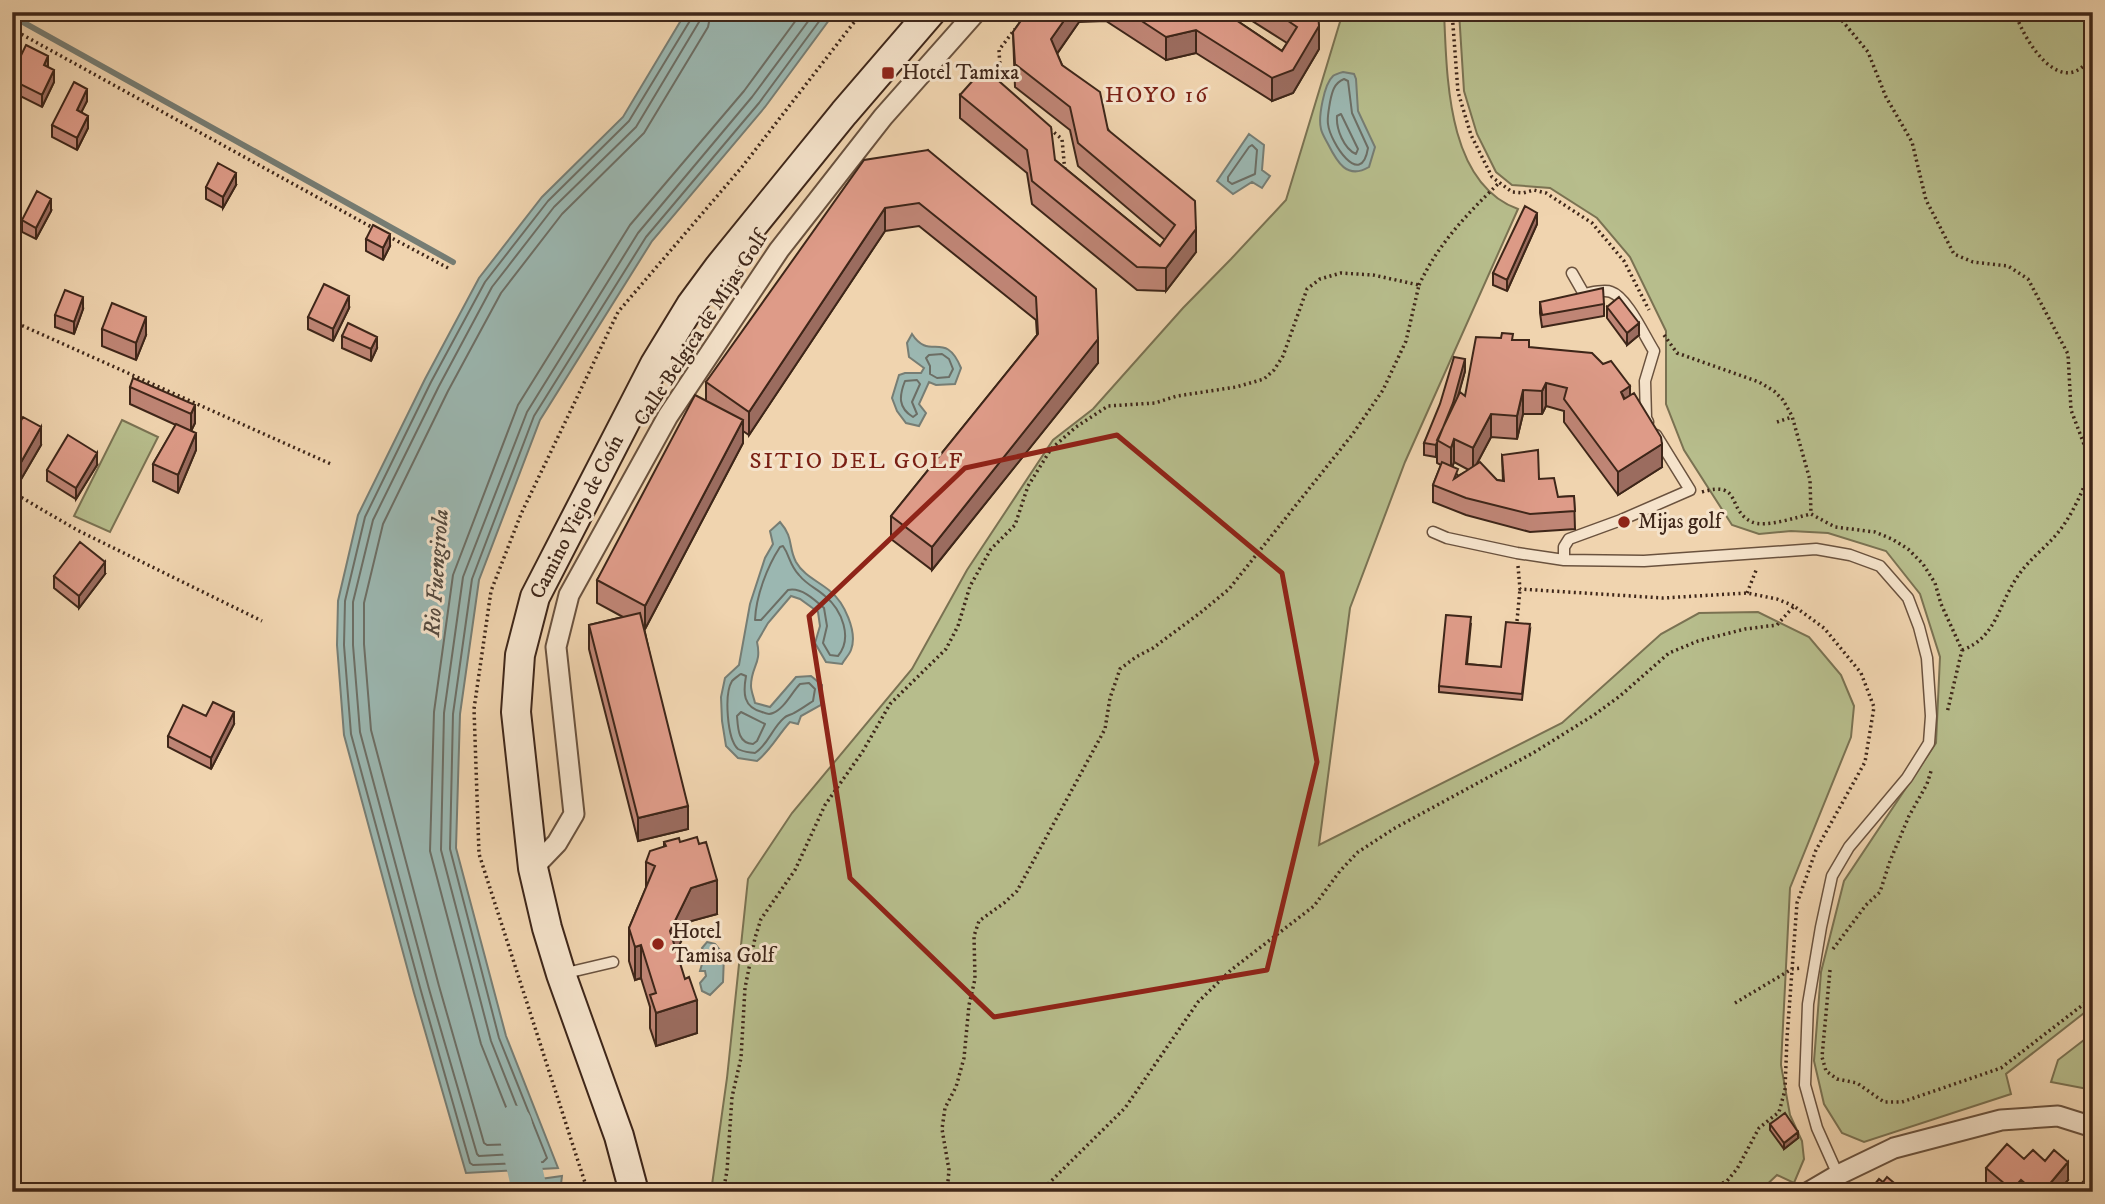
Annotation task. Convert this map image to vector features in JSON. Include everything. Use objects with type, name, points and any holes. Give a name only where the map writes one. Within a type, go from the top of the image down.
[{"type":"street","name":"Camino Viejo de Coín","points":[[634,1192],[619,1136],[561,974],[533,868],[516,712],[520,655],[535,597],[655,364],[691,305],[844,113],[931,12]]},
{"type":"street","name":"Calle Belgica de Mijas Golf","points":[[533,868],[557,844],[574,814],[556,647],[569,595],[668,416],[779,250],[878,113],[976,12]]},
{"type":"street","points":[[873,79],[870,96],[878,113]]},
{"type":"street","points":[[844,113],[859,109],[878,113]]},
{"type":"street","points":[[1809,1192],[1894,1148],[2001,1120],[2058,1116],[2093,1127]]},
{"type":"lane","points":[[1564,560],[1564,547],[1569,539],[1690,490],[1646,418],[1645,381],[1654,351],[1619,297],[1610,291],[1584,294],[1572,273]]},
{"type":"lane","points":[[1433,532],[1447,538],[1517,553],[1564,560],[1644,561],[1816,549],[1850,555],[1880,565],[1908,598],[1927,658],[1931,716],[1929,743],[1907,778],[1849,847],[1832,876],[1808,1004],[1805,1085],[1816,1128],[1838,1175]]},
{"type":"lane","points":[[561,974],[613,962]]},
{"type":"path","points":[[1452,12],[1458,92],[1471,135],[1492,177],[1512,192],[1534,190],[1546,193],[1592,223],[1624,261],[1653,317]]},
{"type":"path","points":[[1835,12],[1868,52],[1886,97],[1912,142],[1926,200],[1954,254],[1973,262],[2008,266],[2028,279],[2068,354],[2071,410],[2093,468],[2077,503],[2056,534],[2029,560],[2015,580],[1994,624],[1974,646],[1962,650]]},
{"type":"path","points":[[2015,12],[2027,40],[2054,70],[2064,74],[2080,70],[2093,53]]},
{"type":"path","points":[[1001,90],[999,50],[1020,22]]},
{"type":"path","points":[[12,29],[375,228]]},
{"type":"path","points":[[1041,122],[1062,139],[1066,174]]},
{"type":"path","points":[[947,1192],[949,1170],[942,1129],[945,1108],[956,1087],[964,1058],[969,1004],[975,979],[974,936],[979,921],[1017,891],[1105,729],[1110,698],[1120,669],[1200,614],[1229,589],[1352,435],[1383,390],[1406,341],[1419,285],[1427,268],[1458,223],[1499,183]]},
{"type":"path","points":[[387,235],[448,268]]},
{"type":"path","points":[[723,1192],[732,1097],[741,1058],[745,988],[761,919],[795,870],[825,805],[863,751],[890,704],[946,649],[958,626],[970,586],[991,549],[1015,525],[1028,486],[1051,449],[1076,427],[1108,406],[1156,403],[1177,396],[1236,387],[1264,379],[1283,356],[1307,289],[1320,279],[1341,273],[1373,275],[1419,285]]},
{"type":"path","points":[[12,321],[331,464]]},
{"type":"path","points":[[1659,328],[1677,354],[1759,382],[1783,400],[1792,416],[1810,480],[1811,514]]},
{"type":"path","points":[[1777,422],[1792,416]]},
{"type":"path","points":[[1702,492],[1724,489],[1751,522],[1761,523],[1811,514],[1835,527],[1875,532],[1908,549],[1923,564],[1935,583],[1941,604],[1962,650],[1946,722]]},
{"type":"path","points":[[12,492],[77,530],[262,621]]},
{"type":"path","points":[[1517,553],[1520,589],[1517,621]]},
{"type":"path","points":[[1747,593],[1762,553]]},
{"type":"path","points":[[1520,589],[1663,598],[1747,593],[1777,599],[1794,606],[1824,628],[1861,673],[1874,706],[1865,762],[1816,850],[1797,903],[1785,1090],[1779,1112],[1759,1128],[1727,1181],[1704,1192]]},
{"type":"path","points":[[1040,1192],[1125,1108],[1198,1002],[1231,970],[1314,906],[1358,852],[1395,828],[1534,753],[1594,715],[1669,653],[1698,641],[1745,629],[1777,625],[1794,606]]},
{"type":"path","points":[[1832,950],[1866,905],[1880,892],[1904,827],[1927,784],[1934,763]]},
{"type":"path","points":[[1831,963],[1822,1057],[1826,1071],[1837,1079],[1857,1083],[1884,1102],[1902,1102],[2001,1069],[2093,997]]},
{"type":"path","points":[[1735,1003],[1791,969]]},
{"type":"highlighted area","points":[[1117,435],[1282,573],[1317,762],[1267,970],[994,1017],[850,878],[809,616],[965,468]]},
{"type":"green space","points":[[1343,12],[1444,12],[1450,95],[1464,152],[1476,176],[1494,196],[1518,209],[1405,462],[1350,608],[1319,845],[1562,723],[1661,634],[1699,613],[1758,612],[1809,637],[1841,675],[1854,706],[1851,737],[1790,888],[1781,1065],[1790,1115],[1802,1141],[1804,1159],[1794,1183],[1777,1175],[1759,1192],[711,1192],[727,1078],[748,879],[792,813],[912,669],[967,570],[1053,440],[1093,409],[1183,308],[1286,200]]},
{"type":"green space","points":[[1459,12],[2093,12],[2093,1006],[2006,1074],[2011,1094],[1864,1142],[1842,1133],[1824,1104],[1814,1061],[1821,972],[1844,881],[1936,743],[1940,657],[1920,594],[1886,551],[1828,533],[1791,531],[1759,534],[1732,525],[1684,450],[1666,404],[1666,331],[1630,257],[1597,218],[1550,188],[1512,185],[1496,172],[1477,134],[1464,91]]},
{"type":"green space","points":[[122,420],[158,437],[110,532],[74,516]]},
{"type":"green space","points":[[2093,1033],[2093,1090],[2051,1082],[2058,1060]]},
{"type":"water","points":[[686,12],[835,12],[765,107],[652,241],[540,420],[479,580],[460,714],[456,848],[506,1036],[558,1168],[466,1173],[344,735],[337,645],[338,601],[358,515],[425,379],[479,278],[542,197],[623,117]]},
{"type":"water","points":[[1343,72],[1354,74],[1358,111],[1375,147],[1369,167],[1355,171],[1339,163],[1323,135],[1320,124],[1327,86],[1333,76]]},
{"type":"water","points":[[1249,134],[1264,145],[1262,170],[1270,176],[1262,188],[1252,182],[1233,194],[1217,181]]},
{"type":"water","points":[[912,334],[925,346],[949,350],[961,368],[955,384],[936,385],[929,382],[919,404],[926,413],[919,426],[906,423],[892,398],[899,375],[921,373],[924,368],[909,357],[907,343]]},
{"type":"water","points":[[780,522],[787,533],[799,567],[840,602],[851,626],[853,643],[842,664],[826,662],[815,643],[820,626],[818,612],[791,596],[768,623],[757,642],[758,655],[751,686],[755,703],[770,707],[796,677],[811,676],[822,685],[821,705],[801,716],[798,724],[790,722],[757,761],[738,758],[726,746],[721,697],[725,678],[739,665],[750,604],[765,558],[773,544],[770,531]]},
{"type":"water","points":[[707,942],[715,944],[724,955],[723,982],[710,995],[702,991],[700,983],[706,976],[705,971],[700,971],[702,964],[708,962],[702,948]]},
{"type":"water","points":[[562,1176],[560,1192],[468,1192],[468,1189]]},
{"type":"building","points":[[1027,12],[1070,12],[1051,39],[1062,65],[1100,92],[1108,130],[1195,201],[1196,229],[1166,268],[1137,267],[1032,181],[1027,150],[960,95],[984,68],[1051,127],[1055,160],[1160,246],[1175,225],[1078,143],[1070,107],[1015,64],[1013,32]]},
{"type":"building","points":[[1128,12],[1224,12],[1282,51],[1297,27],[1275,12],[1318,12],[1319,26],[1293,70],[1272,78],[1196,30],[1166,37]]},
{"type":"building","points":[[26,45],[48,56],[44,65],[54,70],[42,95],[12,80],[12,74]]},
{"type":"building","points":[[74,82],[87,89],[77,110],[88,116],[77,138],[52,125]]},
{"type":"building","points":[[928,150],[1096,289],[1098,339],[932,547],[891,516],[1038,334],[1036,297],[919,203],[885,208],[749,412],[706,382],[864,160]]},
{"type":"building","points":[[218,163],[236,173],[223,197],[206,187]]},
{"type":"building","points":[[37,191],[51,199],[36,228],[22,220]]},
{"type":"building","points":[[1525,206],[1537,213],[1507,280],[1493,273]]},
{"type":"building","points":[[373,225],[390,234],[383,248],[366,239]]},
{"type":"building","points":[[324,284],[349,296],[333,329],[308,317]]},
{"type":"building","points":[[1603,288],[1604,304],[1542,315],[1540,302]]},
{"type":"building","points":[[65,290],[83,297],[74,322],[55,315]]},
{"type":"building","points":[[1619,297],[1639,323],[1627,333],[1607,307]]},
{"type":"building","points":[[112,303],[146,317],[136,343],[102,329]]},
{"type":"building","points":[[348,323],[377,337],[371,349],[342,336]]},
{"type":"building","points":[[1502,333],[1513,334],[1512,340],[1529,340],[1529,347],[1592,353],[1603,364],[1611,361],[1630,386],[1621,392],[1624,399],[1634,393],[1661,437],[1662,444],[1618,472],[1564,399],[1567,388],[1546,383],[1542,391],[1523,390],[1517,416],[1491,414],[1473,448],[1454,439],[1451,448],[1437,440],[1460,392],[1465,396],[1476,337],[1501,338]]},
{"type":"building","points":[[1454,357],[1465,359],[1453,403],[1436,445],[1424,443],[1440,404]]},
{"type":"building","points":[[133,378],[195,405],[191,414],[130,387]]},
{"type":"building","points":[[695,395],[743,420],[645,606],[597,580]]},
{"type":"building","points":[[23,417],[41,427],[20,464],[12,459],[12,436]]},
{"type":"building","points":[[176,424],[196,433],[178,475],[153,464]]},
{"type":"building","points":[[68,435],[97,453],[76,488],[47,470]]},
{"type":"building","points":[[1538,450],[1539,479],[1554,478],[1558,497],[1574,496],[1575,511],[1530,514],[1466,498],[1433,485],[1442,462],[1458,469],[1454,479],[1480,462],[1497,480],[1504,481],[1502,455]]},
{"type":"building","points":[[80,542],[105,562],[79,596],[54,576]]},
{"type":"building","points":[[640,613],[688,806],[638,818],[589,625]]},
{"type":"building","points":[[1446,615],[1471,617],[1466,664],[1501,667],[1506,622],[1530,624],[1522,694],[1439,686]]},
{"type":"building","points":[[213,702],[234,712],[211,758],[168,736],[183,705],[206,716]]},
{"type":"building","points":[[697,837],[699,844],[706,842],[717,880],[691,888],[670,931],[685,979],[689,977],[697,1000],[656,1013],[650,995],[656,993],[641,945],[635,947],[629,928],[655,866],[646,862],[650,851],[666,846],[664,842],[679,838],[680,842]]},
{"type":"building","points":[[1785,1113],[1798,1132],[1784,1143],[1770,1124]]},
{"type":"building","points":[[2007,1144],[2024,1159],[2033,1150],[2045,1161],[2054,1150],[2068,1162],[2043,1192],[2035,1192],[2021,1180],[2012,1190],[1986,1168]]},
{"type":"building","points":[[2093,1169],[2093,1192],[2075,1192]]},
{"type":"building","points":[[1887,1177],[1905,1192],[1870,1190],[1879,1179],[1883,1182]]},
{"type":"waterway","points":[[12,16],[453,262]]},
{"type":"waterway","name":"Rio Fuengirola","points":[[514,1123],[530,1192]]},
{"type":"place","name":"Hotel Tamixa","points":[[888,73]]},
{"type":"place","name":"Mijas golf","points":[[1624,522]]},
{"type":"place","name":"Hotel Tamisa Golf","points":[[658,944]]},
{"type":"district","name":"HOYO 16","points":[[1157,95]]},
{"type":"district","name":"SITIO DEL GOLF","points":[[857,461]]}]
